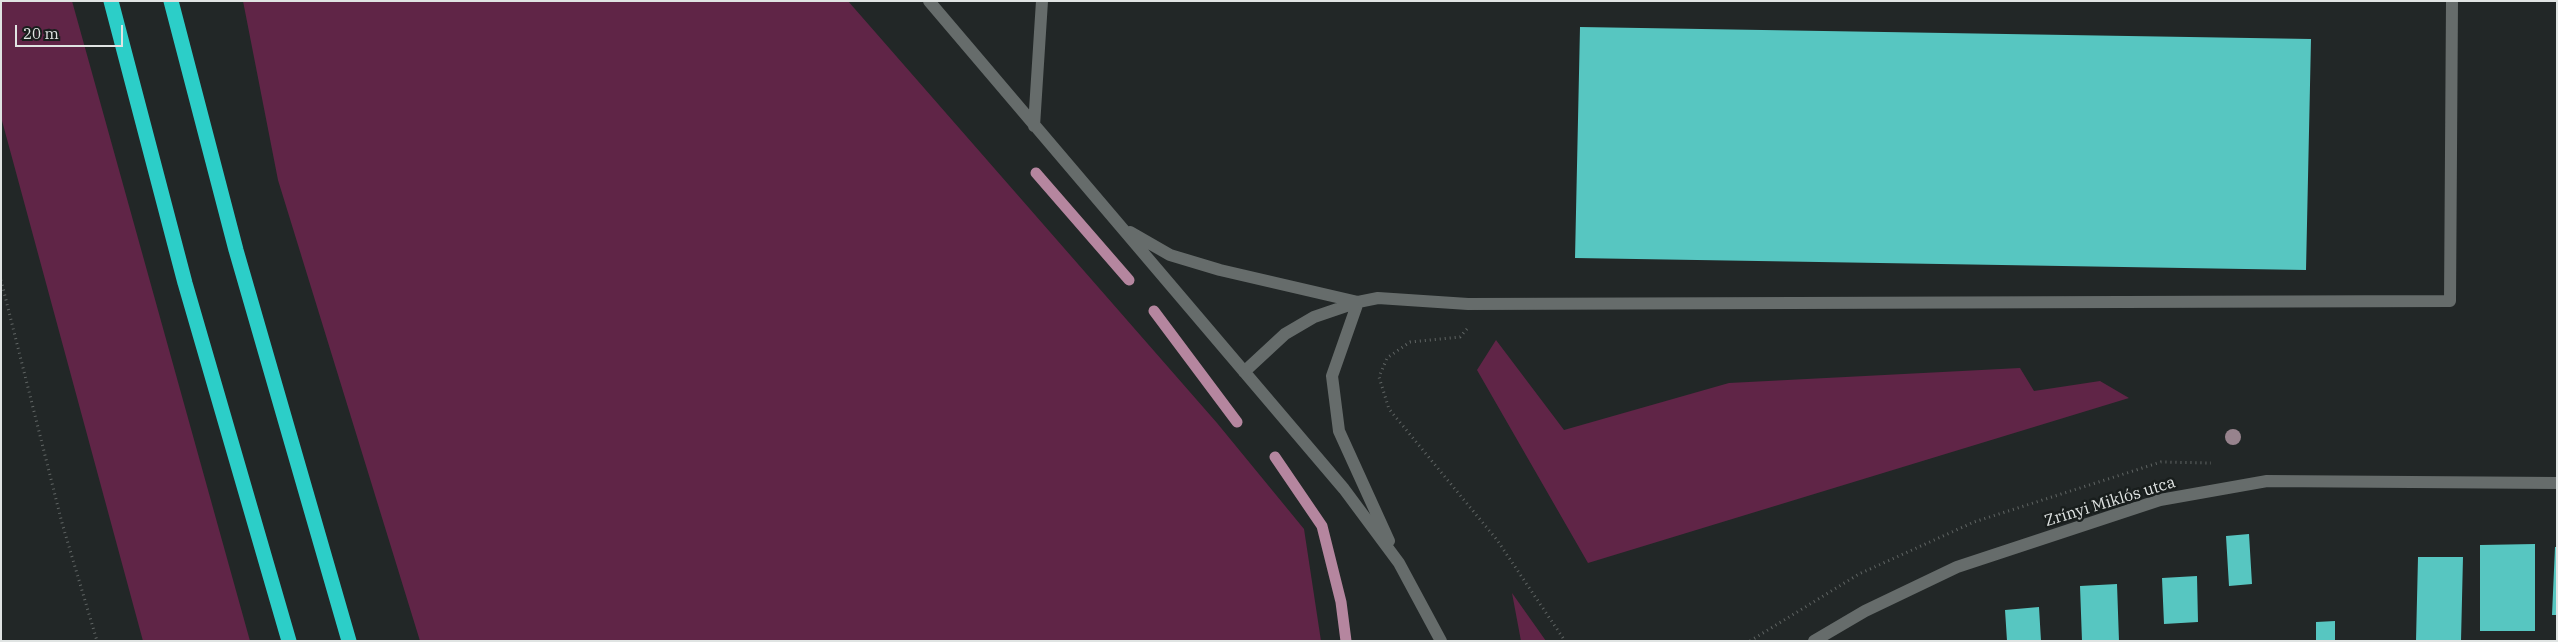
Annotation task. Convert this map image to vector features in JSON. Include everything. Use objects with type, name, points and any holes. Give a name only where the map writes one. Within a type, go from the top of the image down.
[{"type":"highway","points":[[111,1],[185,283],[289,641]]},
{"type":"highway","points":[[170,1],[236,250],[348,641]]},
{"type":"street","points":[[929,1],[1344,489],[1399,563]]},
{"type":"street","points":[[1034,126],[1042,1]]},
{"type":"street","points":[[1244,372],[1285,334],[1314,317],[1358,302],[1378,298],[1468,304],[2450,301],[2452,1]]},
{"type":"street","points":[[1121,227],[1170,255],[1220,270],[1358,302]]},
{"type":"street","points":[[1358,302],[1332,376],[1339,431],[1399,563],[1442,641]]},
{"type":"street","name":"Zrínyi Miklós utca","points":[[1814,641],[1865,611],[1957,567],[2160,500],[2267,481],[2557,483]]},
{"type":"path","points":[[1,280],[62,522],[97,641]]},
{"type":"path","points":[[1468,304],[1468,327],[1460,337],[1410,342],[1387,358],[1379,378],[1389,409],[1497,540],[1565,641]]},
{"type":"shaded area","points":[[1,1],[72,1],[250,641],[143,641],[1,117]]},
{"type":"shaded area","points":[[243,1],[848,1],[1217,423],[1304,529],[1321,641],[420,641],[278,180]]},
{"type":"shaded area","points":[[1496,340],[1564,430],[1729,383],[2020,368],[2034,391],[2100,381],[2129,398],[1588,563],[1477,370]]},
{"type":"shaded area","points":[[1512,593],[1546,641],[1521,641]]},
{"type":"building","points":[[1580,27],[2311,39],[2306,270],[1575,258]]},
{"type":"building","points":[[2249,534],[2252,584],[2229,586],[2226,536]]},
{"type":"building","points":[[2535,544],[2535,631],[2480,631],[2480,545]]},
{"type":"building","points":[[2555,547],[2557,547],[2557,615],[2552,615]]},
{"type":"building","points":[[2418,557],[2463,557],[2461,641],[2416,641]]},
{"type":"building","points":[[2197,576],[2198,622],[2164,624],[2162,578]]},
{"type":"building","points":[[2117,584],[2119,641],[2082,641],[2080,586]]},
{"type":"building","points":[[2039,607],[2041,641],[2007,641],[2005,610]]},
{"type":"building","points":[[2335,621],[2335,641],[2316,641],[2316,622]]},
{"type":"waterway","points":[[1036,173],[1129,280]]},
{"type":"waterway","points":[[1154,311],[1237,422]]},
{"type":"waterway","points":[[1275,457],[1322,526],[1341,602],[1346,641]]}]
